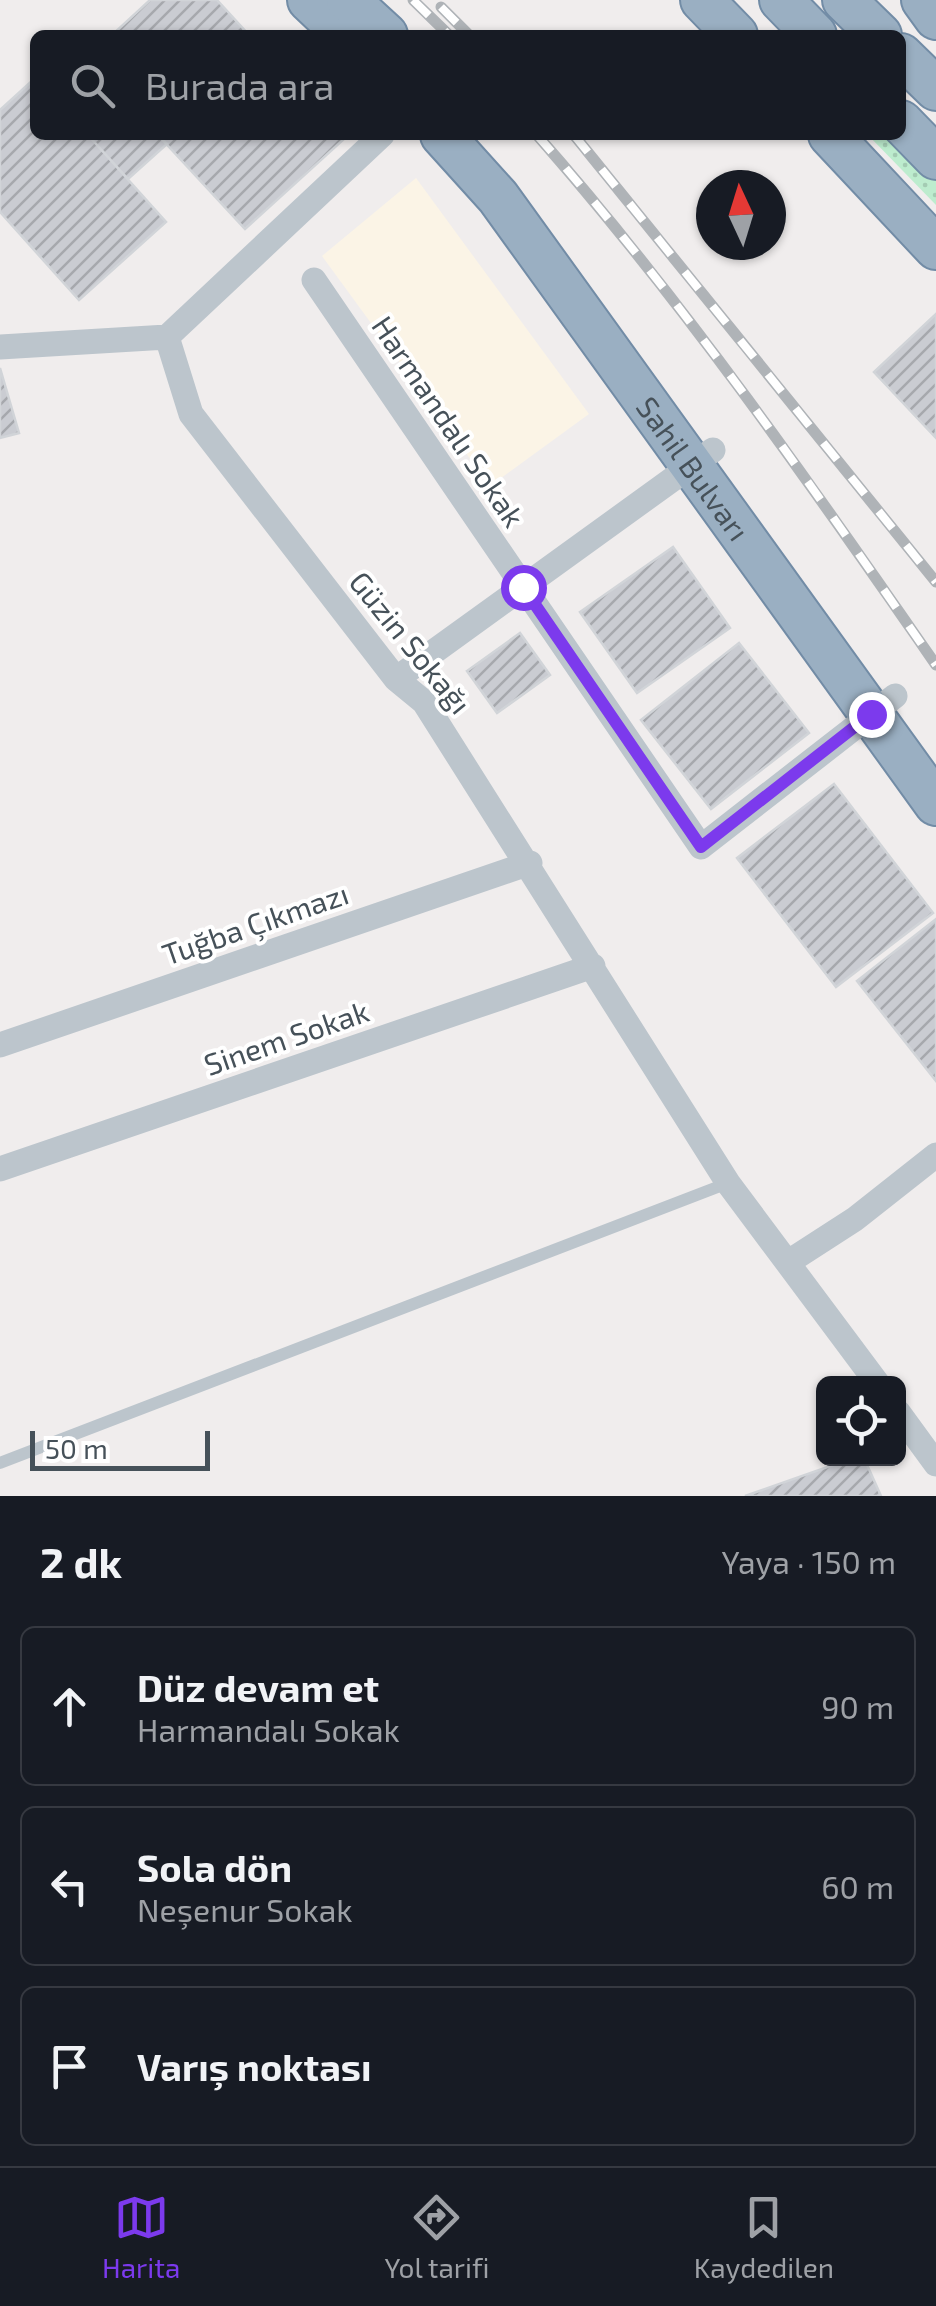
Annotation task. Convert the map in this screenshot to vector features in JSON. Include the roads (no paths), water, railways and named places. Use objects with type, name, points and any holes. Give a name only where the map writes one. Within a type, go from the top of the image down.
[{"type":"highway","points":[[309,0],[341,30]]},
{"type":"highway","points":[[348,0],[381,30]]},
{"type":"highway","points":[[702,0],[731,30]]},
{"type":"highway","points":[[781,0],[811,30]]},
{"type":"highway","points":[[844,0],[875,30]]},
{"type":"highway","points":[[923,0],[936,18]]},
{"type":"highway","points":[[906,60],[936,89]]},
{"type":"highway","points":[[906,127],[936,158]]},
{"type":"highway","name":"Sahil Bulvarı","points":[[447,140],[498,197],[703,458],[883,705],[936,804]]},
{"type":"highway","name":"Sahil Bulvarı","points":[[482,140],[545,216],[703,458]]},
{"type":"highway","points":[[835,140],[936,248]]},
{"type":"highway","name":"Sahil Bulvarı","points":[[883,705],[936,755]]},
{"type":"street","points":[[0,347],[167,337],[377,140]]},
{"type":"street","name":"Harmandalı Sokak","points":[[314,280],[701,847],[883,705]]},
{"type":"street","name":"Güzin Sokağı","points":[[167,337],[191,414],[396,678],[424,702],[530,863],[728,1183],[790,1260],[872,1376]]},
{"type":"street","points":[[396,678],[703,458]]},
{"type":"street","name":"Tuğba Çıkmazı","points":[[0,1045],[530,863]]},
{"type":"street","name":"Sinem Sokak","points":[[0,1169],[593,966]]},
{"type":"street","points":[[790,1260],[855,1220],[936,1155]]},
{"type":"street","points":[[906,1423],[936,1464]]},
{"type":"lane","points":[[0,1463],[728,1183]]},
{"type":"railway","points":[[413,0],[444,30]]},
{"type":"railway","points":[[441,7],[464,30]]},
{"type":"railway","points":[[541,140],[694,328],[936,665]]},
{"type":"railway","points":[[578,140],[936,582]]}]
